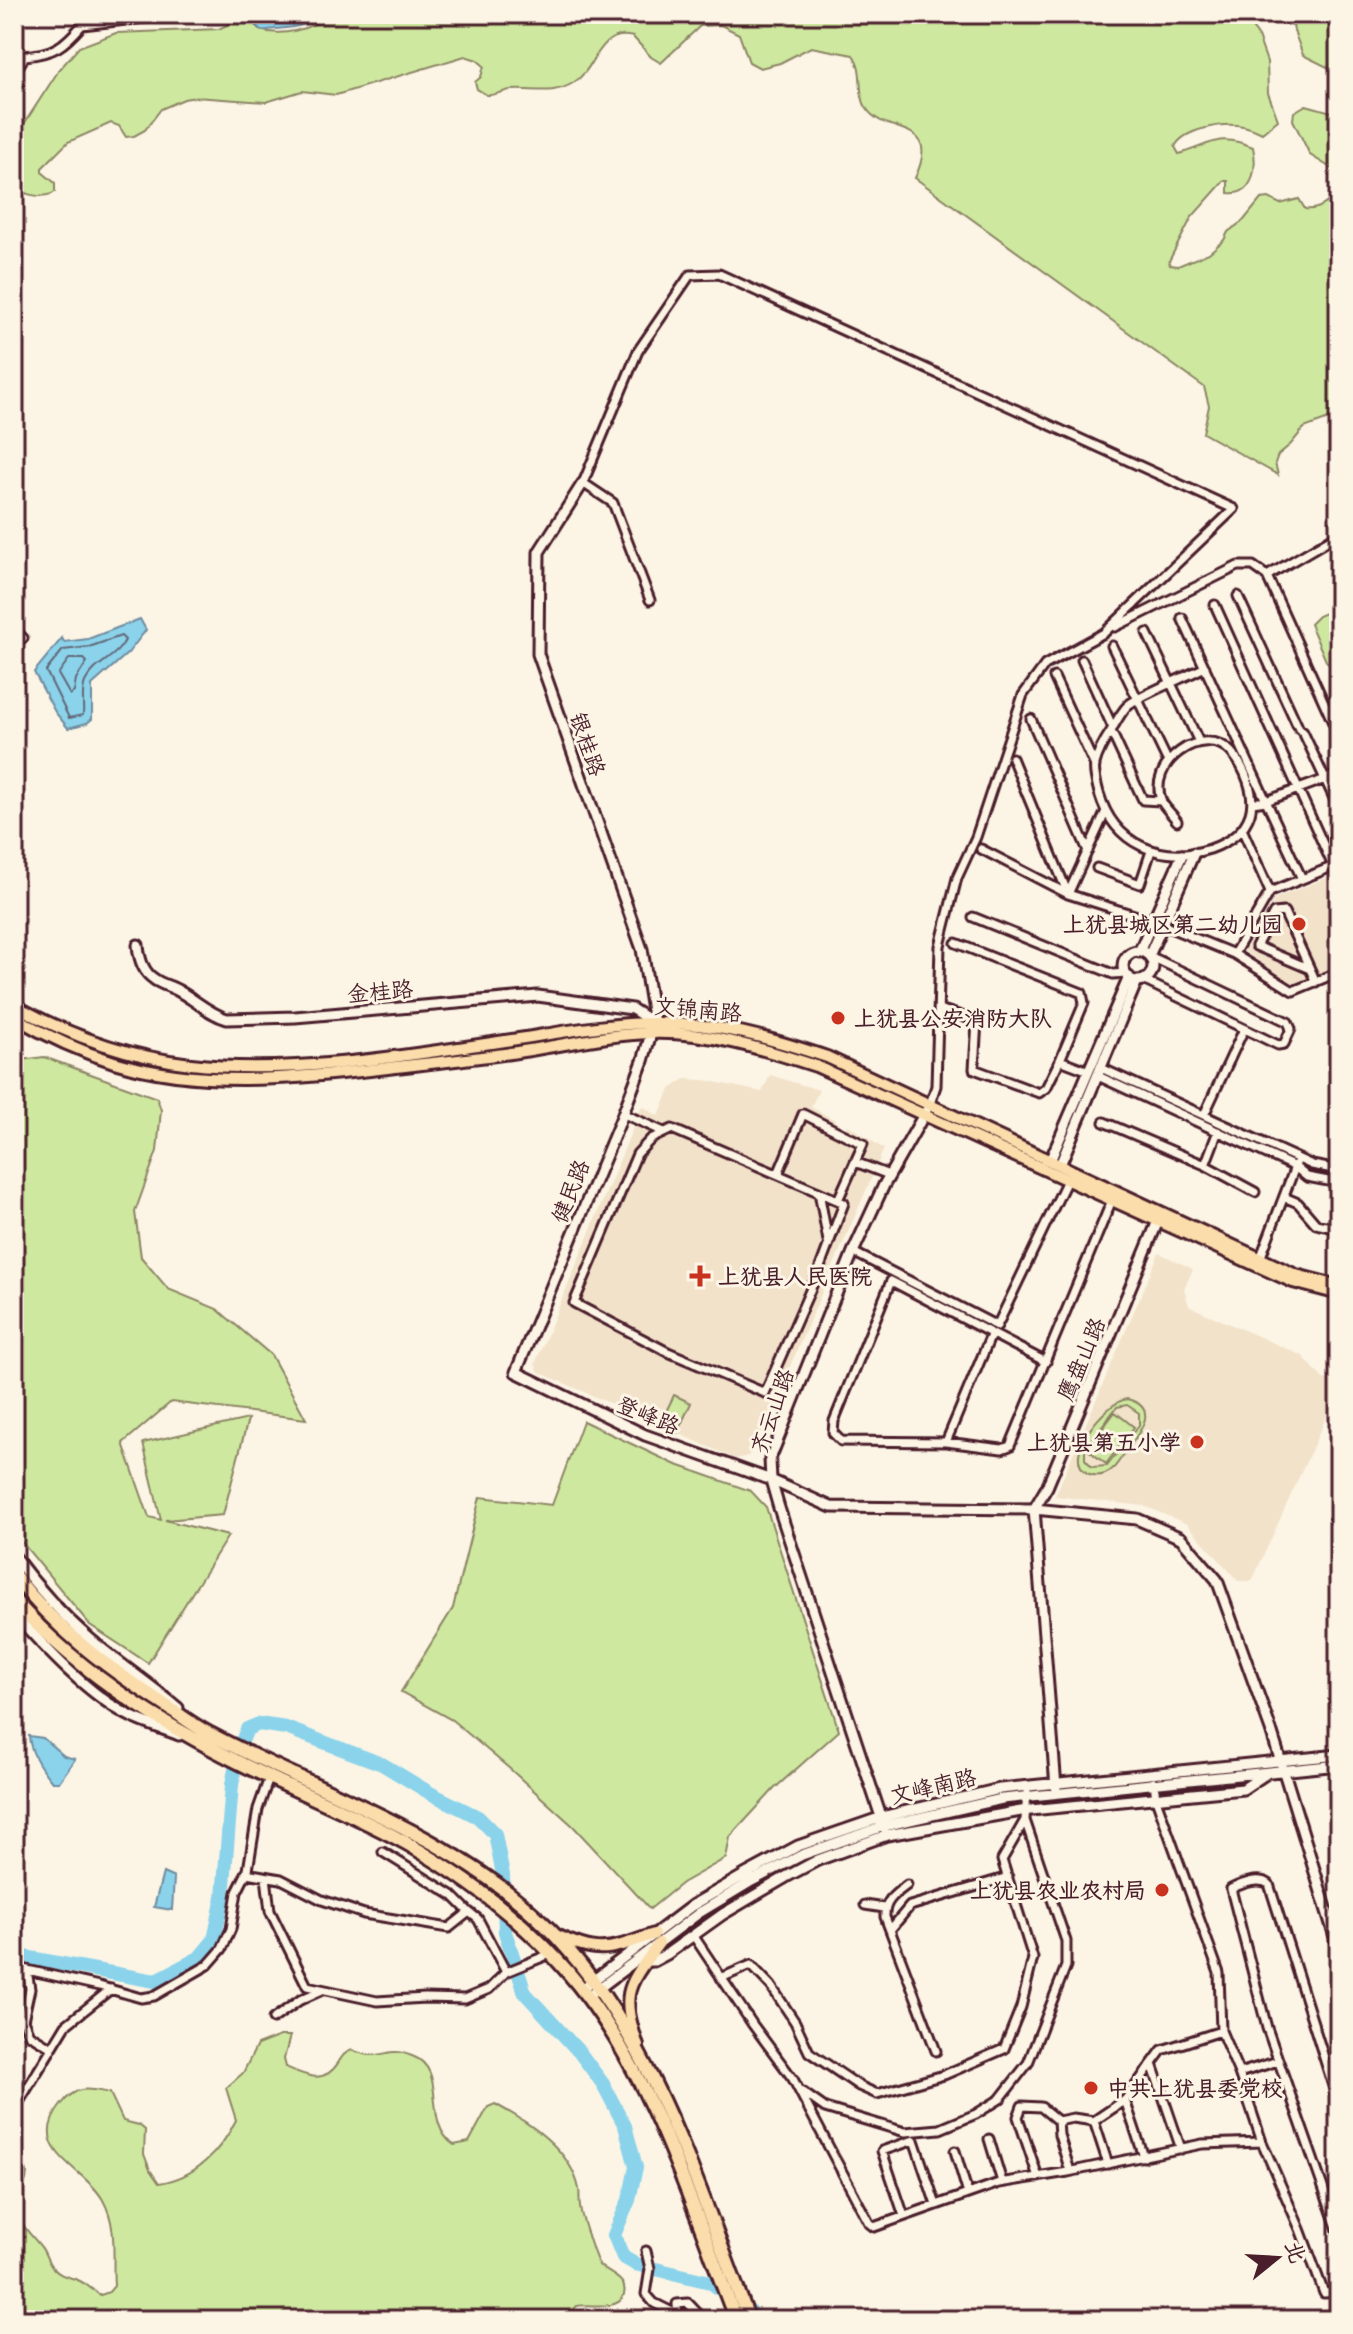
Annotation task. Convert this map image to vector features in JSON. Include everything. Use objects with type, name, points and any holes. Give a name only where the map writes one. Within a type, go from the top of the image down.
[{"type":"highway","points":[[15,1576],[46,1615],[80,1646],[206,1739],[276,1765],[417,1834],[473,1867],[548,1928],[596,1984],[642,2059],[736,2320]]},
{"type":"highway","points":[[14,1600],[66,1653],[116,1690],[269,1778],[407,1844],[474,1886],[530,1933],[585,1993],[665,2123],[749,2320]]},
{"type":"main road","name":"文锦南路","points":[[14,1005],[82,1037],[120,1049],[191,1064],[231,1067],[364,1060],[607,1026],[653,1028],[763,1049],[816,1066],[1055,1163],[1296,1275],[1339,1286]]},
{"type":"main road","name":"文锦南路","points":[[14,1017],[115,1063],[193,1077],[232,1079],[276,1079],[351,1072],[518,1052],[653,1028]]},
{"type":"main road","name":"文锦南路","points":[[927,1110],[1067,1180],[1293,1282],[1339,1296]]},
{"type":"main road","points":[[548,1928],[579,1945],[609,1950],[656,1938]]},
{"type":"main road","points":[[642,2059],[627,2004],[629,1986],[640,1961],[656,1938]]},
{"type":"street","points":[[14,73],[25,56],[48,54],[66,43],[82,25],[180,14]]},
{"type":"street","points":[[650,600],[613,503],[583,483],[638,351],[690,275],[719,274],[1234,509],[1104,633]]},
{"type":"street","name":"银桂路","points":[[583,483],[539,552],[538,654],[642,949],[653,1028]]},
{"type":"street","points":[[1267,576],[1339,534]]},
{"type":"street","points":[[927,1110],[936,1086],[940,946],[957,878],[976,837],[1023,695],[1045,665],[1238,566],[1253,566],[1267,576],[1339,736]]},
{"type":"street","points":[[1238,596],[1339,809]]},
{"type":"street","points":[[1215,605],[1336,865],[1270,892],[1234,954]]},
{"type":"street","points":[[1182,618],[1302,879]]},
{"type":"street","points":[[14,629],[23,638]]},
{"type":"street","points":[[1147,633],[1199,742]]},
{"type":"street","points":[[1112,646],[1168,762]]},
{"type":"street","points":[[1082,660],[1143,800],[1161,801]]},
{"type":"street","points":[[1095,766],[1112,730],[1129,704],[1205,667]]},
{"type":"street","points":[[1054,677],[1095,766],[1106,811],[1117,829],[1151,851],[1182,855],[1194,853],[1228,841],[1242,829],[1252,803],[1247,781],[1233,754],[1220,742],[1209,740],[1199,742],[1168,762],[1159,779],[1161,801],[1177,821]]},
{"type":"street","points":[[1031,719],[1088,851]]},
{"type":"street","points":[[1012,758],[1068,894]]},
{"type":"street","points":[[1252,803],[1266,801],[1339,774]]},
{"type":"street","points":[[1068,894],[1106,811]]},
{"type":"street","points":[[1242,829],[1270,892]]},
{"type":"street","points":[[981,849],[1068,894],[1158,923],[1234,954],[1293,991],[1339,972]]},
{"type":"street","points":[[1097,868],[1140,884],[1151,851]]},
{"type":"street","points":[[1158,923],[1194,853]]},
{"type":"street","points":[[1055,1163],[1134,978],[1152,970],[1147,956],[1182,855]]},
{"type":"street","points":[[1310,969],[1256,946],[1274,913],[1284,912],[1316,982]]},
{"type":"street","points":[[973,917],[1113,974],[1134,978],[1281,1045],[1291,1029],[1288,1022],[1156,959],[1132,953],[1125,959],[1134,978]]},
{"type":"street","points":[[939,1009],[977,1021],[974,1069],[1039,1093],[1046,1088],[1084,1003],[1082,993],[956,943]]},
{"type":"street","name":"金桂路","points":[[138,945],[138,955],[154,980],[227,1019],[295,1017],[538,996],[632,1009],[653,1028]]},
{"type":"street","name":"健民路","points":[[516,1372],[624,1114],[653,1028]]},
{"type":"street","points":[[1204,1115],[1244,1029]]},
{"type":"street","points":[[1060,1060],[1095,1071],[1204,1115],[1297,1163],[1307,1177],[1336,1182],[1336,1170],[1297,1163],[1218,1131],[1095,1071]]},
{"type":"street","name":"齐云山路","points":[[884,1826],[771,1480],[770,1459],[853,1252],[889,1175],[927,1110]]},
{"type":"street","points":[[624,1114],[664,1132]]},
{"type":"street","points":[[778,1174],[803,1114],[863,1144],[838,1200]]},
{"type":"street","points":[[1104,1122],[1205,1165],[1255,1192]]},
{"type":"street","points":[[672,1129],[778,1174],[844,1203],[765,1393],[668,1352],[574,1303],[637,1154],[651,1139],[672,1129]]},
{"type":"street","points":[[1205,1165],[1218,1131]]},
{"type":"street","points":[[855,1162],[889,1175]]},
{"type":"street","points":[[1260,1259],[1297,1163]]},
{"type":"street","points":[[853,1252],[997,1326],[1067,1180]]},
{"type":"street","points":[[819,1192],[829,1244]]},
{"type":"street","points":[[1284,1197],[1298,1203],[1316,1224],[1339,1229]]},
{"type":"street","points":[[1046,1362],[891,1281],[834,1421],[833,1433],[841,1441],[946,1442],[1007,1448],[1046,1362],[1112,1200]]},
{"type":"street","name":"鹰盘山路","points":[[1034,1509],[1047,1487],[1158,1221]]},
{"type":"street","points":[[946,1442],[991,1335]]},
{"type":"street","name":"登峰路","points":[[516,1372],[645,1435],[771,1480],[831,1507],[1034,1509],[1137,1519],[1181,1538],[1217,1580],[1281,1765],[1339,1950]]},
{"type":"street","points":[[1034,1509],[1056,1788]]},
{"type":"street","points":[[14,1556],[62,1612],[91,1640],[148,1681],[206,1739]]},
{"type":"street","points":[[14,1613],[52,1656],[130,1716],[206,1739]]},
{"type":"street","name":"文峰南路","points":[[585,1993],[656,1938],[802,1855],[1000,1789],[1026,1791],[1154,1779],[1281,1765],[1339,1755]]},
{"type":"street","name":"文峰南路","points":[[1154,1779],[1269,1772],[1281,1765],[1339,1765]]},
{"type":"street","points":[[884,1826],[1026,1816],[1243,1789],[1269,1772]]},
{"type":"street","points":[[14,1967],[141,1998],[154,1996],[208,1965],[222,1949],[231,1929],[237,1892],[246,1873],[258,1809],[269,1778]]},
{"type":"street","points":[[1154,1779],[1156,1799],[1219,1973],[1221,2031],[1262,2142],[1324,2293],[1339,2292]]},
{"type":"street","points":[[800,2090],[825,2108],[905,2132],[940,2129],[976,2114],[1000,2099],[1028,2063],[1066,1966],[1066,1941],[1026,1816],[1026,1791]]},
{"type":"street","points":[[721,1978],[751,1965],[771,1986],[787,2010],[809,2052],[859,2086],[877,2094],[944,2075],[1004,2049],[1021,2007],[1033,1958],[1003,1856],[1026,1816]]},
{"type":"street","name":"文峰南路","points":[[596,1984],[640,1961],[654,1961],[746,1899],[884,1826]]},
{"type":"street","points":[[383,1852],[452,1895],[478,1919],[506,1972]]},
{"type":"street","points":[[246,1873],[281,1879],[322,1900],[364,1914],[449,1928],[469,1912]]},
{"type":"street","points":[[266,1877],[270,1911],[307,1986],[377,2001],[465,1999],[489,1989],[506,1972],[550,1954]]},
{"type":"street","points":[[890,1930],[910,1906],[1008,1877]]},
{"type":"street","points":[[1339,2105],[1269,1884],[1264,1881],[1244,1883],[1231,1889],[1267,2028],[1339,2233]]},
{"type":"street","points":[[884,1908],[907,1885]]},
{"type":"street","points":[[894,1895],[907,1897],[910,1906]]},
{"type":"street","points":[[865,1905],[884,1908]]},
{"type":"street","points":[[884,1908],[936,2051]]},
{"type":"street","points":[[693,1935],[800,2090],[869,2223],[874,2227],[1002,2182],[1202,2144],[1262,2142]]},
{"type":"street","points":[[27,1970],[30,1989],[23,2020],[29,2034],[52,2048]]},
{"type":"street","points":[[14,2110],[66,2025],[111,1989]]},
{"type":"street","points":[[273,2019],[300,2000],[324,1989]]},
{"type":"street","points":[[1058,2121],[1073,2118],[1094,2121],[1125,2100],[1162,2050],[1221,2031]]},
{"type":"street","points":[[1239,2073],[1278,2061]]},
{"type":"street","points":[[1152,2064],[1181,2149]]},
{"type":"street","points":[[1125,2100],[1144,2157]]},
{"type":"street","points":[[1038,2177],[1018,2117],[1022,2106],[1041,2107],[1058,2121],[1070,2171]]},
{"type":"street","points":[[1094,2121],[1108,2164]]},
{"type":"street","points":[[989,2139],[1002,2182]]},
{"type":"street","points":[[904,2216],[882,2151],[914,2140],[936,2205]]},
{"type":"street","points":[[955,2151],[968,2194]]},
{"type":"street","points":[[646,2251],[650,2269],[646,2294],[678,2318]]},
{"type":"street","points":[[678,2318],[677,2304],[688,2303],[704,2320]]},
{"type":"shaded area","name":"上犹县城区第二幼儿园","points":[[1339,873],[1339,978],[1302,991],[1244,951],[1276,898]]},
{"type":"shaded area","name":"上犹县人民医院","points":[[770,1075],[819,1090],[811,1107],[835,1120],[834,1123],[846,1128],[848,1125],[884,1149],[755,1447],[748,1456],[736,1459],[539,1372],[535,1364],[642,1106],[659,1116],[670,1089],[685,1079],[762,1092]]},
{"type":"shaded area","name":"上犹县第五小学","points":[[1159,1253],[1193,1269],[1184,1289],[1189,1306],[1303,1356],[1323,1379],[1339,1382],[1339,1389],[1252,1581],[1238,1581],[1187,1524],[1144,1506],[1055,1496]]},
{"type":"green space","points":[[237,14],[252,14],[259,30],[277,33],[305,28],[329,14],[1241,14],[1257,34],[1267,62],[1268,93],[1278,120],[1262,133],[1245,126],[1225,125],[1195,131],[1179,141],[1175,147],[1179,154],[1231,140],[1253,147],[1255,163],[1252,178],[1244,190],[1228,193],[1228,181],[1224,181],[1192,217],[1169,261],[1170,265],[1178,266],[1209,253],[1261,199],[1269,198],[1280,204],[1299,199],[1305,209],[1310,209],[1324,204],[1339,190],[1337,416],[1304,428],[1278,455],[1275,463],[1278,475],[1203,433],[1209,406],[1204,387],[915,178],[922,159],[922,146],[917,137],[875,118],[867,109],[862,96],[859,68],[853,55],[811,47],[780,63],[760,68],[749,62],[739,34],[721,25],[700,26],[661,63],[651,57],[633,37],[612,38],[581,77],[565,87],[550,90],[511,90],[487,95],[477,89],[475,82],[481,77],[484,66],[465,56],[336,95],[302,91],[266,102],[195,97],[184,99],[161,109],[145,130],[134,136],[126,137],[119,126],[111,123],[68,142],[42,168],[42,172],[55,183],[55,192],[36,196],[16,188],[15,155],[24,124],[59,70],[79,47],[116,33],[219,29],[229,24]]},
{"type":"green space","points":[[1291,14],[1339,14],[1339,73],[1303,55]]},
{"type":"green space","points":[[1306,105],[1339,114],[1339,173],[1310,155],[1293,120],[1294,112]]},
{"type":"green space","points":[[1339,607],[1338,671],[1326,661],[1310,624],[1318,616]]},
{"type":"green space","points":[[44,1057],[157,1098],[161,1110],[157,1151],[135,1212],[141,1257],[168,1289],[217,1309],[271,1355],[306,1419],[171,1402],[123,1443],[149,1517],[161,1520],[143,1443],[248,1419],[223,1515],[165,1520],[228,1536],[148,1663],[90,1625],[14,1533],[14,1061]]},
{"type":"green space","points":[[674,1395],[691,1403],[677,1433],[660,1424]]},
{"type":"green space","points":[[1127,1399],[1137,1403],[1143,1409],[1144,1422],[1112,1470],[1101,1475],[1089,1474],[1080,1465],[1083,1443],[1098,1419],[1118,1402]],"holes":[[[1127,1405],[1139,1413],[1139,1425],[1107,1466],[1092,1467],[1085,1459],[1085,1447],[1117,1407]]]},
{"type":"green space","points":[[1115,1412],[1134,1427],[1106,1464],[1087,1449]]},
{"type":"green space","points":[[583,1421],[674,1464],[751,1491],[766,1507],[839,1731],[775,1788],[730,1837],[726,1858],[682,1883],[650,1909],[573,1826],[510,1769],[452,1720],[401,1692],[453,1608],[480,1497],[552,1505]]},
{"type":"green space","points":[[280,2036],[290,2036],[284,2059],[286,2067],[314,2077],[333,2070],[352,2050],[370,2055],[398,2052],[412,2056],[430,2072],[439,2123],[444,2135],[454,2145],[469,2142],[488,2107],[495,2104],[534,2128],[558,2149],[574,2175],[581,2212],[597,2261],[624,2286],[620,2301],[609,2305],[577,2306],[571,2312],[573,2320],[14,2320],[14,2155],[27,2173],[17,2204],[18,2216],[43,2249],[51,2266],[60,2274],[80,2281],[101,2295],[114,2286],[113,2231],[108,2210],[95,2188],[54,2147],[50,2135],[52,2121],[66,2099],[82,2090],[110,2093],[123,2121],[145,2130],[144,2154],[159,2183],[172,2180],[195,2169],[223,2142],[236,2120],[226,2088],[243,2073],[257,2045]]},
{"type":"water","points":[[252,14],[321,14],[301,25],[262,31],[254,24]]},
{"type":"water","points":[[140,619],[146,630],[128,653],[92,685],[92,719],[68,728],[55,712],[34,672],[62,638],[64,642],[88,639]]},
{"type":"water","points":[[29,1736],[43,1738],[64,1756],[75,1759],[59,1782],[52,1782],[41,1767]]},
{"type":"water","points":[[163,1873],[174,1878],[172,1910],[154,1907]]},
{"type":"waterway","points":[[14,1955],[155,1981],[199,1958],[214,1940],[223,1897],[232,1785],[239,1749],[247,1729],[259,1724],[286,1728],[382,1764],[478,1817],[495,1834],[503,1875],[505,1932],[525,1993],[580,2053],[603,2084],[625,2126],[636,2167],[629,2200],[614,2235],[623,2257],[635,2264],[710,2282],[761,2320]]},
{"type":"place","name":"上犹县城区第二幼儿园","points":[[1299,924]]},
{"type":"place","name":"上犹县公安消防大队","points":[[838,1018]]},
{"type":"place","name":"上犹县人民医院","points":[[700,1276]]},
{"type":"place","name":"上犹县第五小学","points":[[1197,1442]]},
{"type":"place","name":"上犹县农业农村局","points":[[1162,1890]]},
{"type":"place","name":"中共上犹县委党校","points":[[1091,2088]]}]
